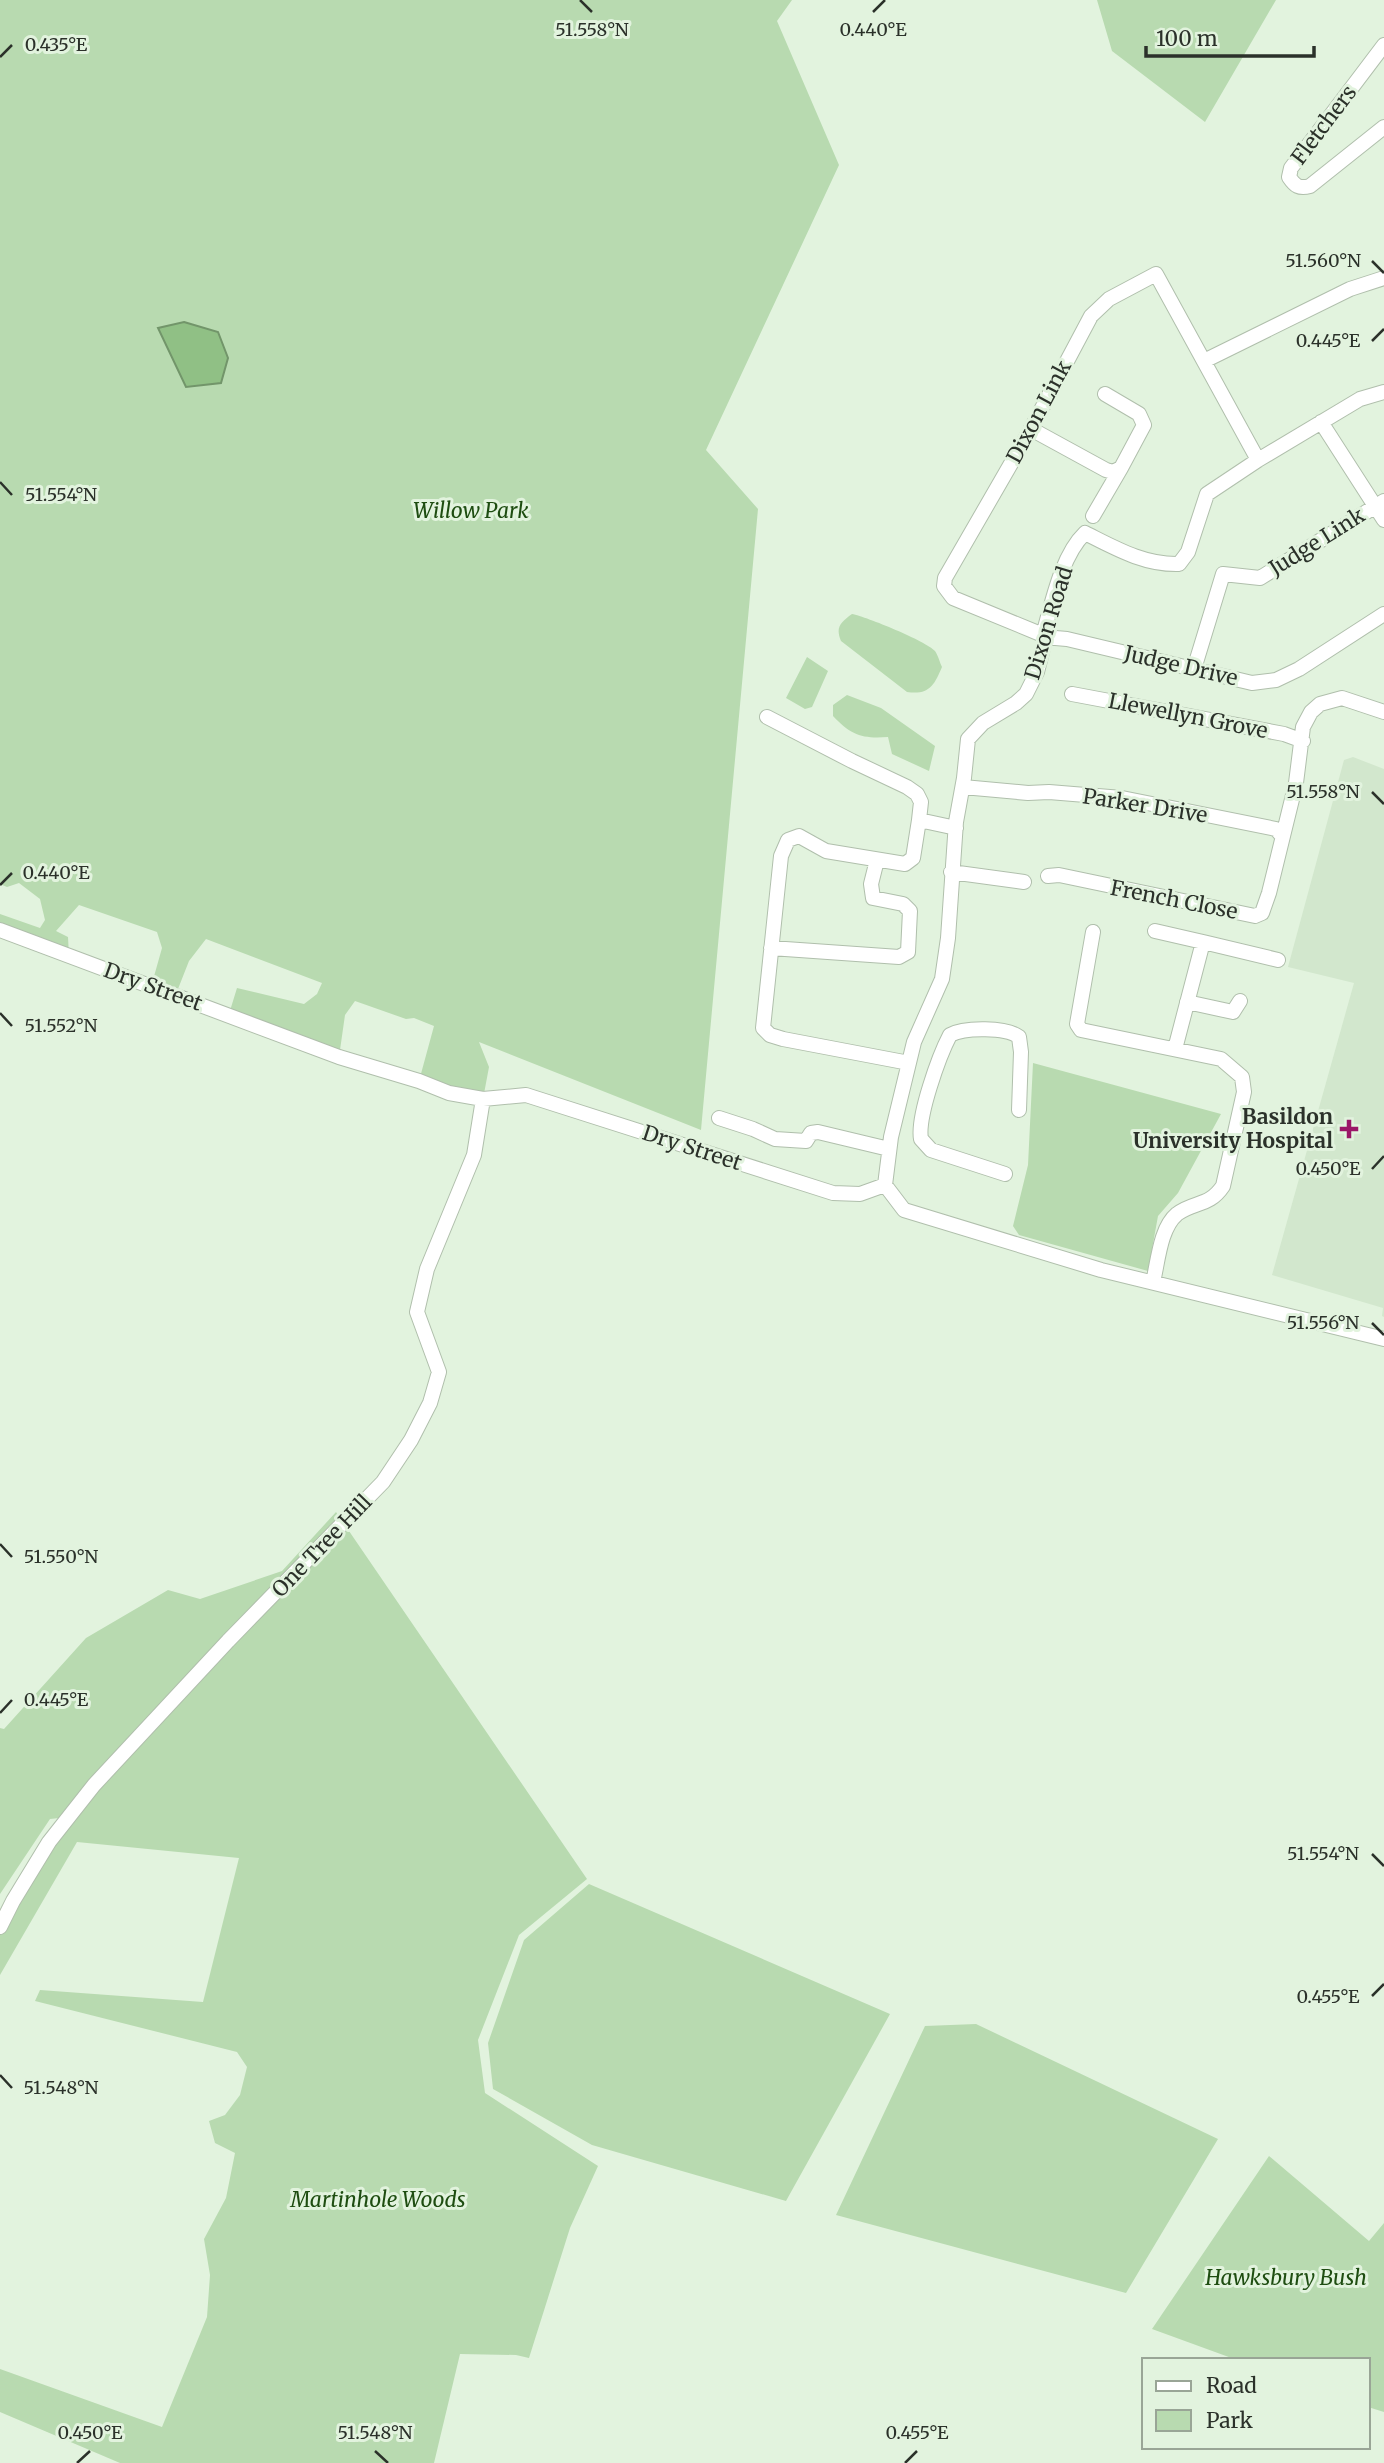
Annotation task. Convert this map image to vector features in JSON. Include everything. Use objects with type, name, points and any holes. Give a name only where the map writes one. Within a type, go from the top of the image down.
[{"type":"street","name":"Fletchers","points":[[1384,45],[1291,168],[1289,177],[1294,185],[1302,188],[1310,186],[1384,127]]},
{"type":"street","name":"Dixon Link","points":[[1043,636],[953,598],[944,586],[945,578],[1031,429],[1091,316],[1110,299],[1156,274],[1258,460]]},
{"type":"street","points":[[1204,361],[1350,289],[1384,278]]},
{"type":"street","name":"Dixon Road","points":[[885,1185],[889,1149],[914,1042],[942,979],[948,938],[951,872],[968,739],[983,723],[1026,694],[1037,672],[1043,636],[1061,577],[1074,548],[1085,533],[1127,554],[1179,564],[1188,552],[1207,494],[1360,399],[1384,391]]},
{"type":"street","points":[[1093,516],[1144,425],[1136,412],[1105,394]]},
{"type":"street","points":[[1321,422],[1379,503],[1384,520]]},
{"type":"street","points":[[1031,429],[1106,470],[1113,472],[1121,468]]},
{"type":"street","name":"Judge Link","points":[[1195,669],[1223,574],[1260,578],[1379,503]]},
{"type":"street","name":"Judge Drive","points":[[1043,636],[1067,639],[1252,683],[1276,680],[1299,668],[1384,614]]},
{"type":"street","name":"Llewellyn Grove","points":[[1072,694],[1284,734],[1303,741]]},
{"type":"street","name":"French Close","points":[[1048,876],[1059,875],[1255,916],[1262,913],[1296,783],[1303,727],[1311,712],[1320,704],[1342,698],[1384,712]]},
{"type":"street","points":[[767,717],[917,793],[921,802],[915,853],[910,862],[905,864],[826,850],[799,836],[788,840],[781,856],[763,1022],[766,1032],[783,1039],[909,1063]]},
{"type":"street","name":"Parker Drive","points":[[963,787],[1122,797],[1276,829],[1282,836]]},
{"type":"street","points":[[919,820],[956,828]]},
{"type":"street","points":[[771,948],[899,957],[908,953],[910,911],[903,904],[873,898],[870,884],[877,860]]},
{"type":"street","points":[[951,872],[1024,882]]},
{"type":"street","name":"Dry Street","points":[[0,930],[339,1057],[449,1093],[483,1099],[526,1095],[833,1193],[860,1194],[885,1185]]},
{"type":"street","points":[[1155,931],[1278,960]]},
{"type":"street","points":[[1093,933],[1077,1024],[1081,1030],[1221,1059],[1242,1077],[1244,1092],[1223,1186],[1216,1197],[1178,1213],[1167,1226],[1153,1282]]},
{"type":"street","points":[[1175,1049],[1203,942]]},
{"type":"street","points":[[1187,1002],[1233,1012],[1240,1001]]},
{"type":"street","points":[[1005,1174],[926,1147],[920,1134],[925,1107],[950,1035],[966,1030],[1010,1032],[1019,1037],[1019,1110]]},
{"type":"street","name":"One Tree Hill","points":[[0,1927],[49,1842],[94,1785],[228,1641],[375,1491],[411,1440],[430,1403],[439,1372],[417,1312],[427,1269],[474,1155],[483,1099]]},
{"type":"street","points":[[900,1100],[925,1107]]},
{"type":"street","points":[[719,1118],[775,1139],[806,1141],[811,1133],[818,1132],[889,1149]]},
{"type":"street","points":[[885,1185],[904,1210],[1101,1270],[1384,1339]]},
{"type":"shaded area","points":[[184,322],[218,332],[228,358],[221,383],[186,387],[158,328]]},
{"type":"shaded area","name":"Basildon University Hospital","points":[[1353,757],[1384,769],[1384,1317],[1383,1308],[1272,1275],[1354,983],[1288,967],[1344,760]]},
{"type":"green space","name":"Willow Park","points":[[0,0],[792,0],[777,21],[839,165],[706,450],[758,509],[701,1130],[479,1042],[489,1067],[483,1099],[419,1081],[434,1026],[355,1001],[345,1015],[339,1057],[229,1014],[237,988],[304,1004],[317,994],[322,983],[206,939],[189,961],[176,994],[151,987],[162,948],[157,932],[79,905],[56,931],[68,937],[69,956],[0,930],[0,914],[40,928],[45,920],[40,899],[19,883],[7,887],[0,884]]},
{"type":"green space","points":[[1097,0],[1276,0],[1205,122],[1112,51]]},
{"type":"green space","points":[[852,614],[896,630],[935,651],[942,667],[930,688],[921,692],[907,692],[841,641],[840,625]]},
{"type":"green space","points":[[807,657],[828,671],[812,707],[805,709],[786,698]]},
{"type":"green space","points":[[847,695],[881,708],[935,746],[929,771],[892,754],[888,737],[871,737],[851,732],[839,722],[833,716],[833,705]]},
{"type":"green space","points":[[1033,1063],[1221,1114],[1178,1193],[1158,1216],[1148,1271],[1019,1235],[1013,1226],[1028,1165]]},
{"type":"green space","name":"Martinhole Woods","points":[[336,1512],[587,1879],[519,1935],[478,2040],[485,2093],[598,2166],[570,2228],[529,2358],[516,2355],[460,2354],[434,2463],[120,2463],[0,2412],[0,2369],[162,2427],[207,2317],[210,2275],[204,2239],[226,2198],[235,2153],[215,2143],[209,2121],[225,2115],[240,2095],[247,2067],[237,2052],[35,2001],[40,1990],[203,2002],[239,1858],[77,1842],[0,1975],[0,1929],[68,1817],[50,1819],[0,1894],[0,1728],[4,1729],[86,1638],[168,1590],[200,1599],[282,1571]]},
{"type":"green space","points":[[589,1884],[890,2014],[786,2201],[592,2145],[493,2089],[488,2043],[524,1940]]},
{"type":"green space","points":[[976,2024],[1218,2139],[1126,2293],[836,2215],[925,2026]]},
{"type":"green space","name":"Hawksbury Bush","points":[[1269,2156],[1369,2241],[1384,2223],[1384,2412],[1370,2408],[1370,2358],[1232,2358],[1152,2329]]},
{"type":"place","name":"Basildon University Hospital","points":[[1349,1129]]}]
